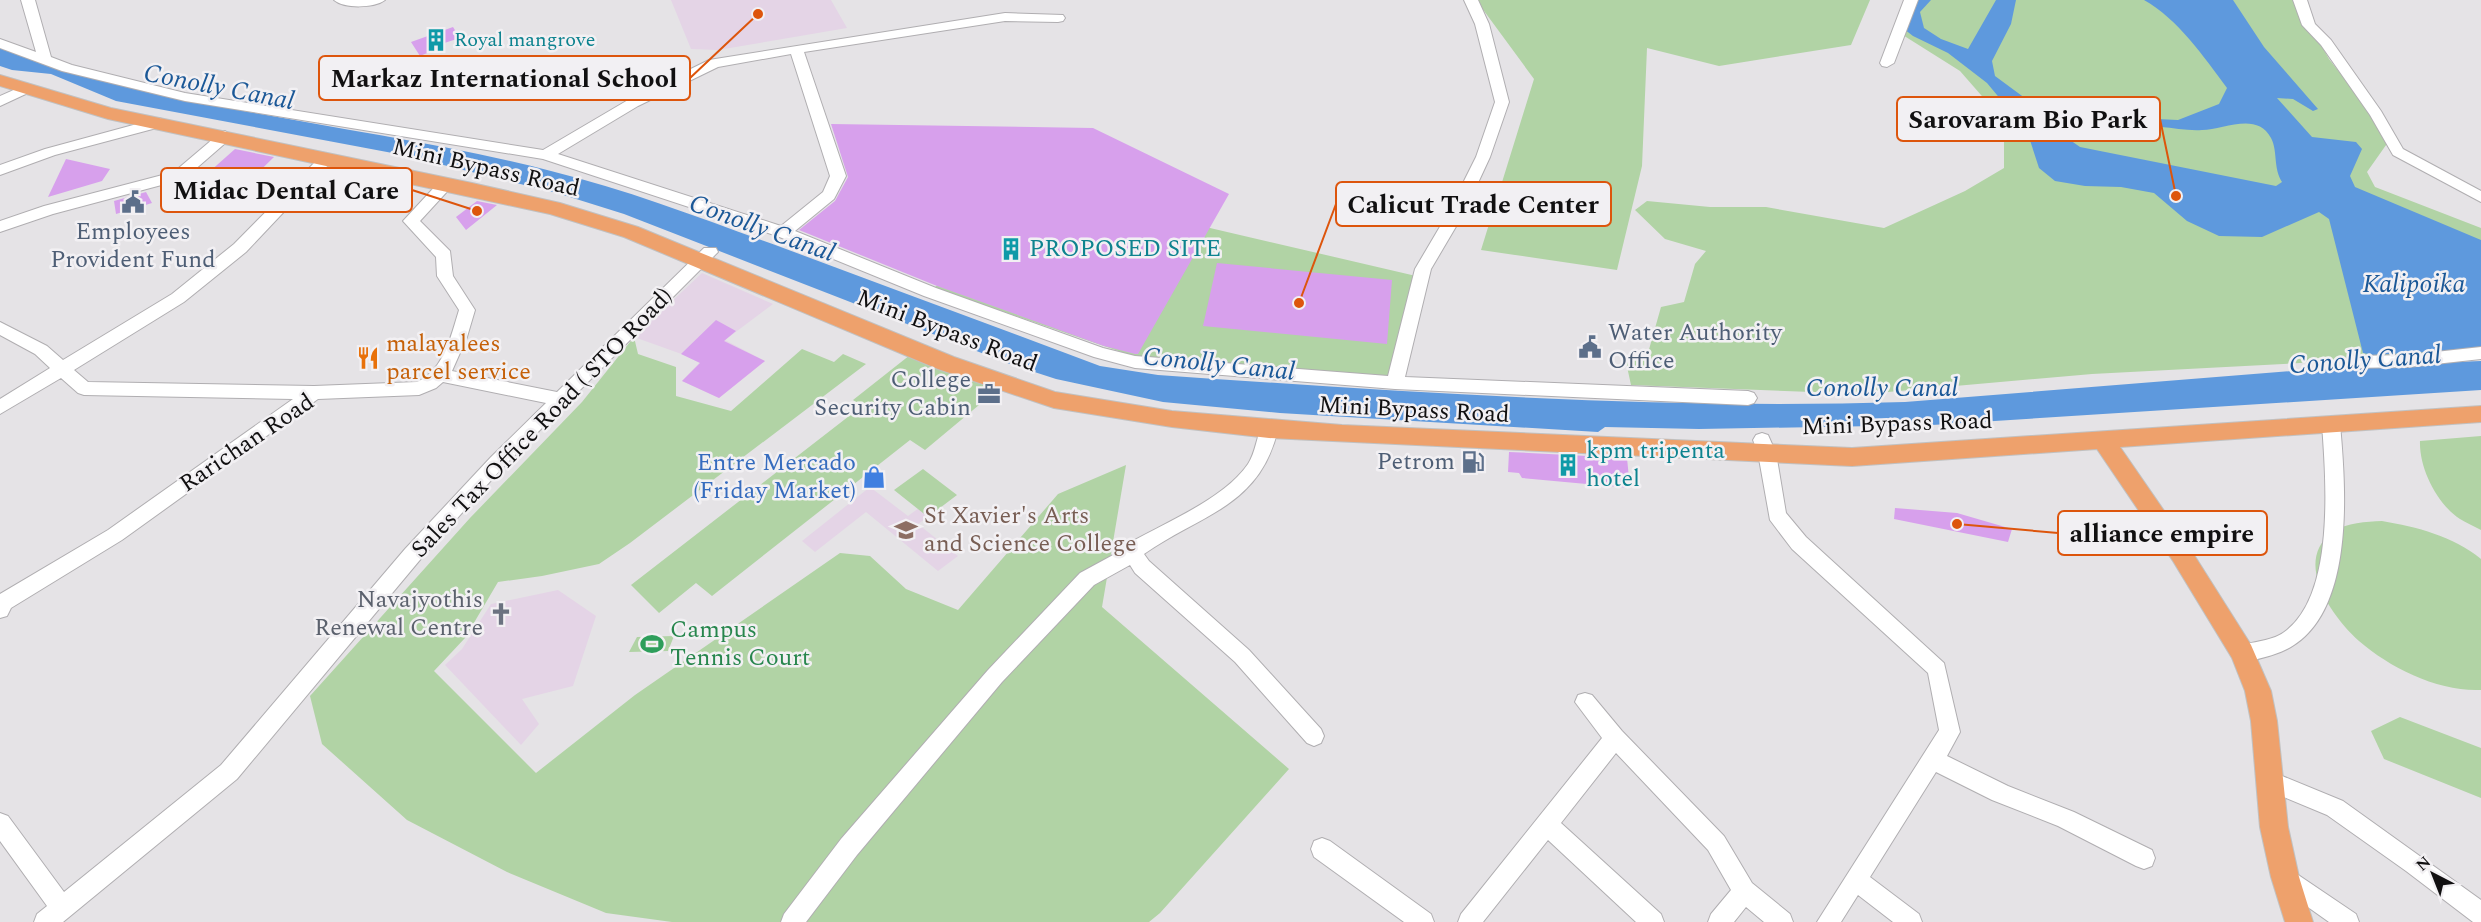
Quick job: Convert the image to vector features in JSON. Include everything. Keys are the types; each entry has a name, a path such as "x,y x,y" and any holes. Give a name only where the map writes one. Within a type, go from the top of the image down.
{"main road":[{"name":"Mini Bypass Road","path":"0,72 133,109 386,158 599,212 946,363 1054,400 1172,419 1269,429 1764,447 2331,424 2481,414"},
{"name":"Mini Bypass Road","path":"0,80 108,113 225,136 325,160 553,208 705,257 1048,387 1160,408 1403,431 1530,436 1684,436 1764,447"},
{"name":"Mini Bypass Road","path":"2099,433 2292,412 2481,403"},
{"path":"2099,433 2181,554 2242,653 2258,690 2264,721 2274,827 2285,877 2299,922"}],"street":[{"path":"28,0 45,60"},
{"path":"344,1 378,0"},
{"path":"1395,383 1423,269 1456,213 1483,157 1502,102 1482,24 1471,0"},
{"path":"1887,63 1911,0"},
{"path":"2300,0 2309,25 2326,44 2376,114 2398,152 2481,197"},
{"path":"545,155 633,103 714,63 1005,17 1058,18"},
{"path":"0,43 67,68 185,96 545,155 783,232 930,292 1100,353 1135,362 1395,383 1748,398"},
{"path":"783,232 830,195 838,176 796,49"},
{"path":"0,102 25,89"},
{"path":"0,170 50,152 159,123"},
{"path":"0,227 49,210 179,176 225,136"},
{"path":"0,407 64,370 178,298 240,248 325,160"},
{"path":"446,184 411,221 444,255 445,276 467,310 459,337 441,375 560,399"},
{"name":"Sales Tax Office Road ( STO Road)","path":"53,915 229,772 412,555 497,462 705,257"},
{"path":"0,328 41,350 84,388 314,393"},
{"path":"2353,362 2408,362 2481,354"},
{"name":"Rarichan Road","path":"1,604 115,535 314,393 419,388 441,375"},
{"path":"2242,653 2274,645 2293,637 2307,623 2323,588 2334,545 2336,509 2331,424"},
{"path":"792,922 849,847 995,676 1087,579 1133,554 1138,548 1228,493 1249,476 1264,451 1269,429"},
{"path":"1764,447 1777,515 1799,543 1937,669 1950,732 1828,922"},
{"path":"1133,554 1142,567 1242,656 1314,736"},
{"path":"1585,702 1615,738 1716,843 1744,891 1782,922"},
{"path":"1469,922 1615,738"},
{"path":"1932,759 2000,793 2066,819 2144,858"},
{"path":"2271,781 2335,808 2414,863 2481,914"},
{"path":"0,823 53,915"},
{"path":"1547,824 1653,922"},
{"path":"1322,849 1423,922"},
{"path":"2285,877 2348,922"},
{"path":"1855,879 1911,922"},
{"path":"1719,922 1744,891"}],"shaded area":[{"path":"671,0 831,0 847,28 718,50 691,49"},
{"path":"702,273 773,304 725,340 765,361 719,398 682,381 701,361 634,337"},
{"name":"St Xavier's Arts and Science College","path":"870,487 908,516 919,508 929,516 918,524 958,556 938,571 866,512 815,552 802,541"},
{"path":"558,590 596,616 573,686 522,699 539,724 521,745 445,665 462,649 491,604"}],"green space":[{"path":"1476,0 1870,0 1851,45 1719,66 1647,48 1642,166 1617,270 1481,250 1534,79"},
{"path":"1909,0 2296,0 2329,59 2391,138 2367,172 2375,187 2481,228 2481,352 2385,355 2300,363 2092,374 1865,394 1631,385 1626,362 1648,353 1661,307 1684,302 1695,264 1706,251 1665,239 1635,210 1647,201 1710,207 1766,207 1884,228 1965,191 2004,168 2004,140 1988,103 1960,71 1898,32"},
{"path":"1076,168 1163,217 1416,276 1393,377 1136,357 934,288"},
{"path":"634,337 638,354 676,367 676,396 731,411 802,349 834,362 843,354 866,364 599,564 542,576 498,582 465,638 434,671 536,773 635,695 840,553 870,556 906,589 958,610 1058,494 1126,465 1102,607 1289,769 1160,913 1149,922 672,922 606,913 507,872 407,820 322,744 310,696 470,518 582,402"},
{"path":"910,355 997,390 925,450 910,440 712,596 696,583 659,613 631,585 862,406 853,400"},
{"path":"2481,436 2481,530 2462,520 2437,495 2426,474 2420,441"},
{"path":"923,469 957,495 928,517 894,490"},
{"path":"2382,521 2447,538 2481,559 2481,690 2449,687 2400,669 2359,641 2348,631 2328,604 2316,573 2316,558 2321,544 2333,532 2344,526"},
{"name":"Campus Tennis Court","path":"674,636 668,651 629,652 637,637"},
{"path":"2400,717 2481,748 2481,798 2384,759 2371,731"}],"water":[{"name":"Kalipoika","path":"1914,0 1931,0 1920,12 1924,28 1941,39 1968,49 1996,0 2016,0 2011,24 1992,61 1995,76 2033,104 2080,113 2085,119 2072,124 2070,140 2080,147 2276,186 2282,182 2277,171 2273,143 2265,130 2257,125 2239,124 2192,130 2161,127 2156,119 2178,120 2219,104 2227,88 2179,28 2144,0 2233,0 2264,47 2318,109 2313,111 2293,99 2277,98 2312,137 2356,142 2362,149 2350,176 2355,187 2481,240 2481,349 2373,355 2363,353 2329,219 2319,212 2262,237 2219,236 2187,221 2154,193 2121,187 2085,186 2055,181 2039,168 2027,131 1987,83 1948,53 1913,36 1904,29"},
{"path":"0,46 67,69 135,88 482,155 581,179 699,217 1100,366 1158,375 1532,398 1718,404 1812,404 1905,402 2354,366 2481,361 2481,390 1932,425 1699,429 1605,427 1598,432 1280,413 1163,402 1056,379 1010,364 624,214 557,193 403,155 116,101 51,74 12,70 0,66"}],"building":[{"name":"Royal mangrove","path":"453,27 460,38 438,45 437,49 420,56 411,42"},
{"name":"PROPOSED SITE","path":"831,124 1093,128 1229,194 1138,354 1135,354 1104,346 937,286 799,230 835,201 848,177"},
{"path":"235,149 274,157 236,194 199,181"},
{"path":"66,159 110,169 102,181 48,197"},
{"name":"Employees Provident Fund","path":"146,192 152,203 116,214 114,201"},
{"path":"477,201 497,205 466,230 456,217"},
{"path":"1217,263 1392,280 1387,344 1203,326"},
{"path":"716,320 736,331 724,341 765,361 719,398 682,381 700,363 681,354"},
{"name":"kpm tripenta hotel","path":"1509,452 1627,458 1630,488 1522,478 1519,473 1508,472"},
{"path":"1895,508 1957,513 2012,529 2008,542 1894,519"}],"place":[{"name":"Markaz International School","path":"758,14"},
{"name":"Royal mangrove","path":"436,40"},
{"name":"Sarovaram Bio Park","path":"2176,196"},
{"name":"Employees Provident Fund","path":"133,202"},
{"name":"Midac Dental Care","path":"477,211"},
{"name":"PROPOSED SITE","path":"1011,249"},
{"name":"Calicut Trade Center","path":"1299,303"},
{"name":"Water Authority Office","path":"1590,347"},
{"name":"malayalees parcel service","path":"368,358"},
{"name":"College Security Cabin","path":"989,394"},
{"name":"Petrom","path":"1473,462"},
{"name":"kpm tripenta hotel","path":"1568,465"},
{"name":"Entre Mercado (Friday Market)","path":"874,477"},
{"name":"alliance empire","path":"1957,524"},
{"name":"St Xavier's Arts and Science College","path":"906,530"},
{"name":"Navajyothis Renewal Centre","path":"501,614"},
{"name":"Campus Tennis Court","path":"652,644"}],"water label":[{"name":"Conolly Canal","path":"219,87"},
{"name":"Conolly Canal","path":"762,228"},
{"name":"Conolly Canal","path":"2365,360"},
{"name":"Conolly Canal","path":"1219,364"},
{"name":"Conolly Canal","path":"1882,388"}]}
